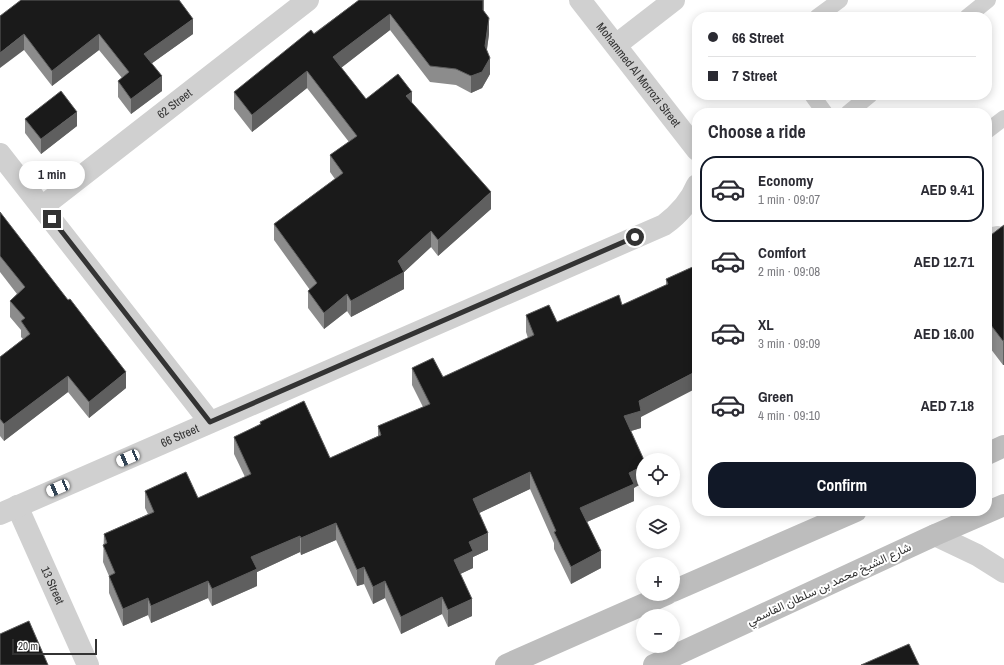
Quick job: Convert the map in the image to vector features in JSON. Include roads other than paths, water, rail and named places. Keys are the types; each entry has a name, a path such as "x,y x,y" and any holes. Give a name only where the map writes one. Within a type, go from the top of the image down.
{"main road":[{"name":"شارع الشيخ محمد بن سلطان القاسمي","path":"992,510 1004,505"},
{"path":"680,589 845,516"},
{"name":"شارع الشيخ محمد بن سلطان القاسمي","path":"654,665 979,516"},
{"path":"506,665 651,601"}],"street":[{"name":"62 Street","path":"42,207 308,0"},
{"name":"Mohammed Al Morrozi Street","path":"580,0 692,144"},
{"path":"616,45 674,0"},
{"path":"0,154 210,422"},
{"name":"66 Street","path":"8,510 664,225 678,214 692,194"},
{"name":"13 Street","path":"8,510 88,665"},
{"path":"935,535 977,555 1004,572"}],"lane":[{"path":"824,12 840,0"},
{"path":"973,12 988,0"},
{"path":"854,108 864,100"},
{"path":"992,127 1004,118"},
{"path":"992,235 1004,235"}]}
